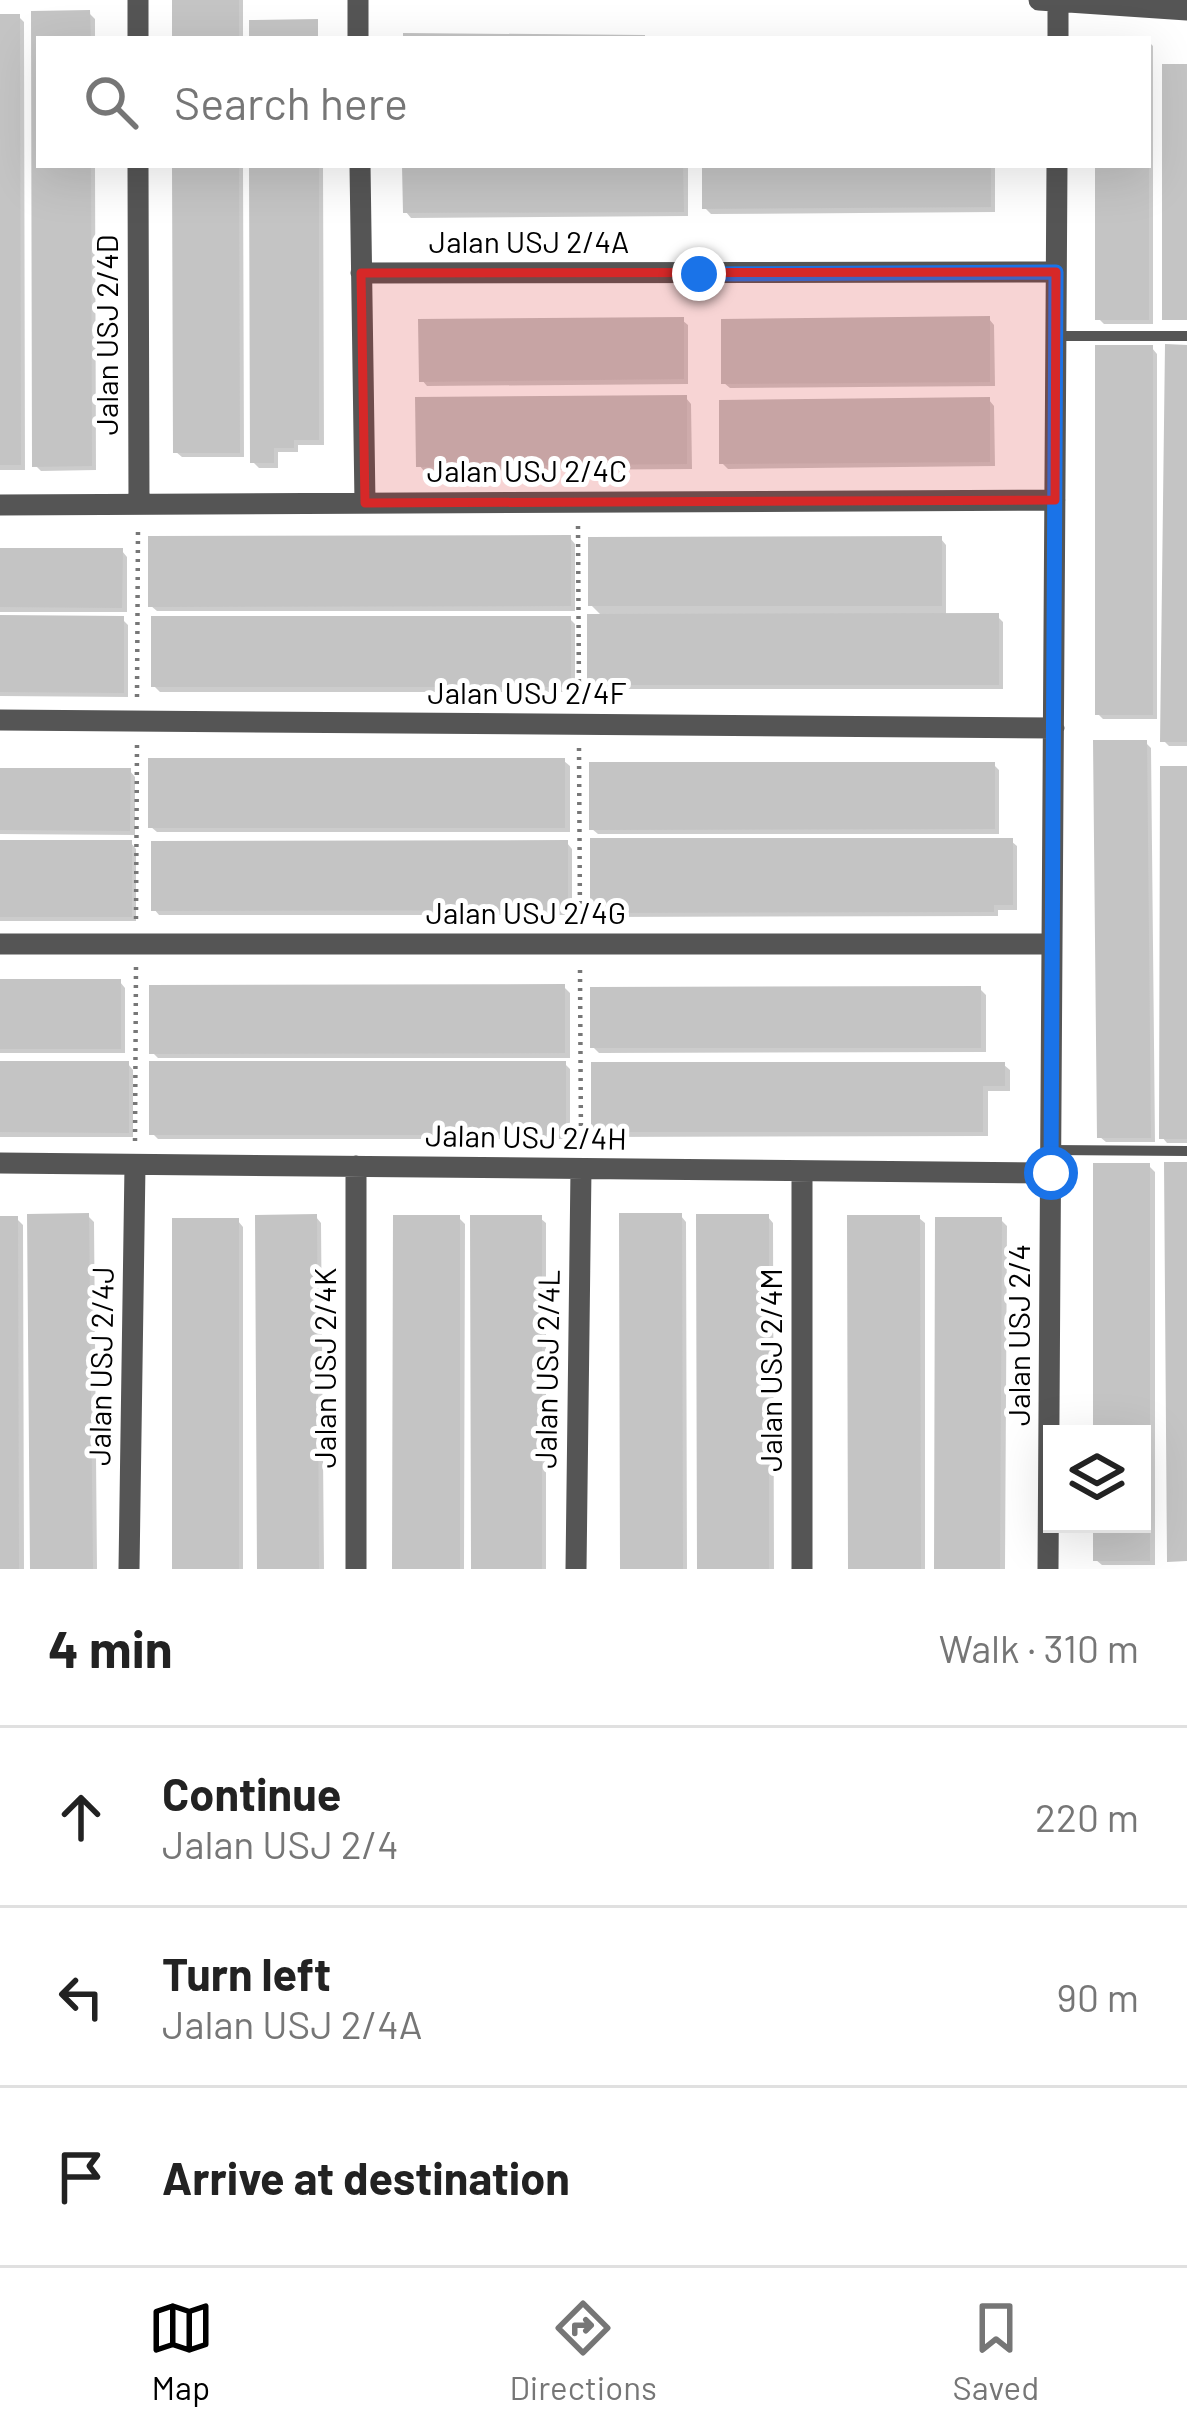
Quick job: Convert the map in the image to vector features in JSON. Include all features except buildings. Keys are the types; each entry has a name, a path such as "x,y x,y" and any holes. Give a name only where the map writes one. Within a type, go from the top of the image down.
{"street":[{"path":"138,0 138,36"},
{"path":"358,0 358,36"},
{"path":"1039,0 1187,10"},
{"path":"1058,1 1058,36"},
{"name":"Jalan USJ 2/4D","path":"138,168 139,504"},
{"path":"360,168 365,503"},
{"name":"Jalan USJ 2/4","path":"1048,1569 1057,168"},
{"name":"Jalan USJ 2/4A","path":"362,273 1056,272"},
{"name":"Jalan USJ 2/4C","path":"0,505 1055,500"},
{"name":"Jalan USJ 2/4F","path":"0,720 1054,728"},
{"name":"Jalan USJ 2/4G","path":"0,944 1052,944"},
{"name":"Jalan USJ 2/4H","path":"0,1163 802,1171 1051,1162"},
{"name":"Jalan USJ 2/4J","path":"129,1569 134,1165"},
{"name":"Jalan USJ 2/4K","path":"356,1166 356,1569"},
{"name":"Jalan USJ 2/4L","path":"576,1569 580,1169"},
{"name":"Jalan USJ 2/4M","path":"802,1171 802,1569"}],"lane":[{"path":"1056,336 1187,337"},
{"path":"1051,1162 1187,1151"}],"path":[{"path":"578,502 580,1169"},
{"path":"134,1165 139,504"}],"highlighted area":[{"path":"1056,272 1055,500 365,503 361,273"}],"route":[{"path":"699,274 1056,272 1051,1173"}]}
